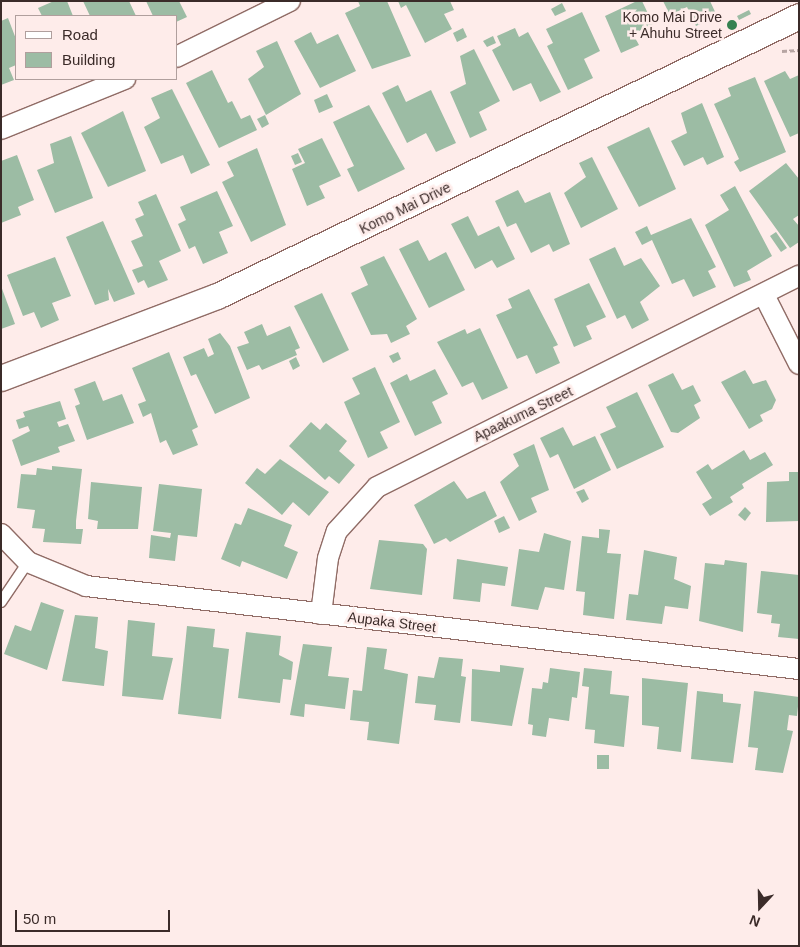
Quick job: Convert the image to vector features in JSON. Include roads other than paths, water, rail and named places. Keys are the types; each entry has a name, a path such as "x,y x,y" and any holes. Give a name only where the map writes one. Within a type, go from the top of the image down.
{"street":[{"path":"178,56 290,1"},
{"name":"Komo Mai Drive","path":"1,378 260,277 799,16"},
{"path":"1,129 123,80"},
{"name":"Apaakuma Street","path":"321,614 328,558 336,531 377,487 765,297 799,276"},
{"path":"765,297 799,364"},
{"name":"Aupaka Street","path":"1,534 28,562 86,586 799,669"}],"lane":[{"path":"1,602 28,562"}],"place":[{"name":"Komo Mai Drive + Ahuhu Street","path":"732,25"}]}
